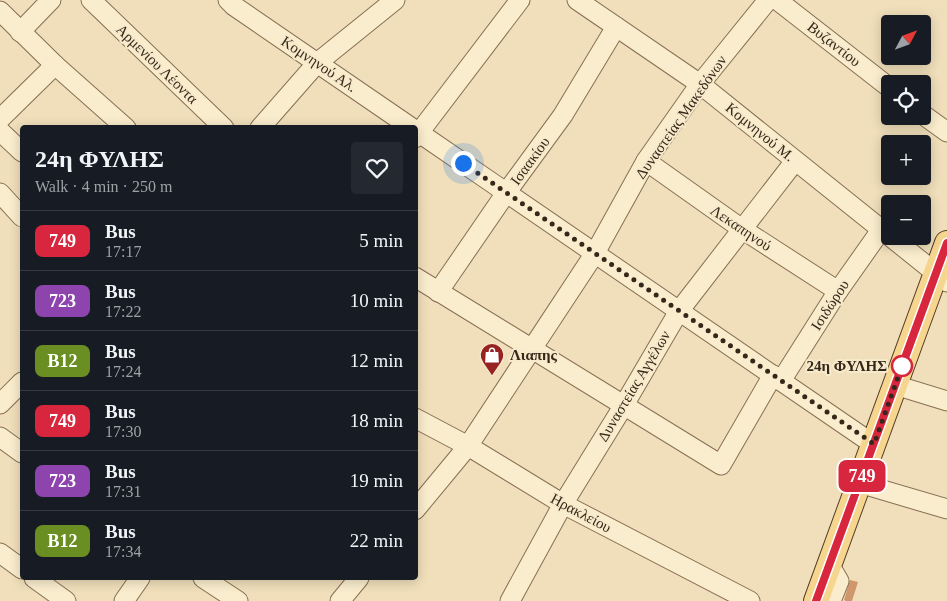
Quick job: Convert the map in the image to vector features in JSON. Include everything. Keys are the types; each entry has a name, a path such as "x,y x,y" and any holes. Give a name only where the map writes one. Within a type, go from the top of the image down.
{"main road":[{"path":"816,601 895,385 941,278 947,243"}],"street":[{"path":"20,32 51,0"},
{"name":"Αρμενίου Λέοντα","path":"91,0 221,125"},
{"name":"Κομνηνού Αλ.","path":"228,0 405,125"},
{"path":"263,125 317,63 395,0"},
{"path":"418,128 520,0"},
{"name":"Κομνηνού Μ.","path":"577,0 700,84 881,230"},
{"name":"Δυναστείας Μακεδόνων","path":"418,506 468,446 595,253 646,161 700,84 768,0"},
{"name":"Βυζαντίου","path":"777,0 881,81"},
{"path":"0,11 54,65 123,125"},
{"name":"Ισαακίου","path":"438,292 506,193 563,115 616,27"},
{"path":"0,119 54,65"},
{"path":"931,120 947,132"},
{"path":"0,131 20,150"},
{"name":"Κομνηνού Αλ.","path":"418,134 874,444"},
{"name":"Δυναστείας Αγγέλων","path":"510,601 562,504 624,405 679,311 796,160"},
{"name":"Λεκαπηνού","path":"646,161 742,229 838,292"},
{"path":"0,193 20,215"},
{"name":"Ισιδώρου","path":"624,405 721,465 777,378 881,230"},
{"name":"Κομνηνού Μ.","path":"900,245 941,278"},
{"path":"418,279 624,405"},
{"path":"0,404 20,384"},
{"path":"895,385 947,401"},
{"name":"Ηρακλείου","path":"418,420 468,446 562,504 750,601"},
{"path":"0,437 20,451"},
{"path":"859,483 947,509"},
{"path":"0,552 20,567"},
{"path":"829,564 839,580 831,601"},
{"path":"37,580 66,601"},
{"path":"124,601 139,580"},
{"path":"206,580 238,601"},
{"path":"340,601 357,580"}],"building":[{"path":"850,580 858,582 852,601 846,601 844,600"}],"bus line":[{"name":"749","path":"816,601 947,243"}],"place":[{"name":"24η ΦΥΛΗΣ","path":"902,366"},
{"name":"Λιαπης","path":"492,376"}],"route":[{"path":"463,163 874,444 902,366"}]}
